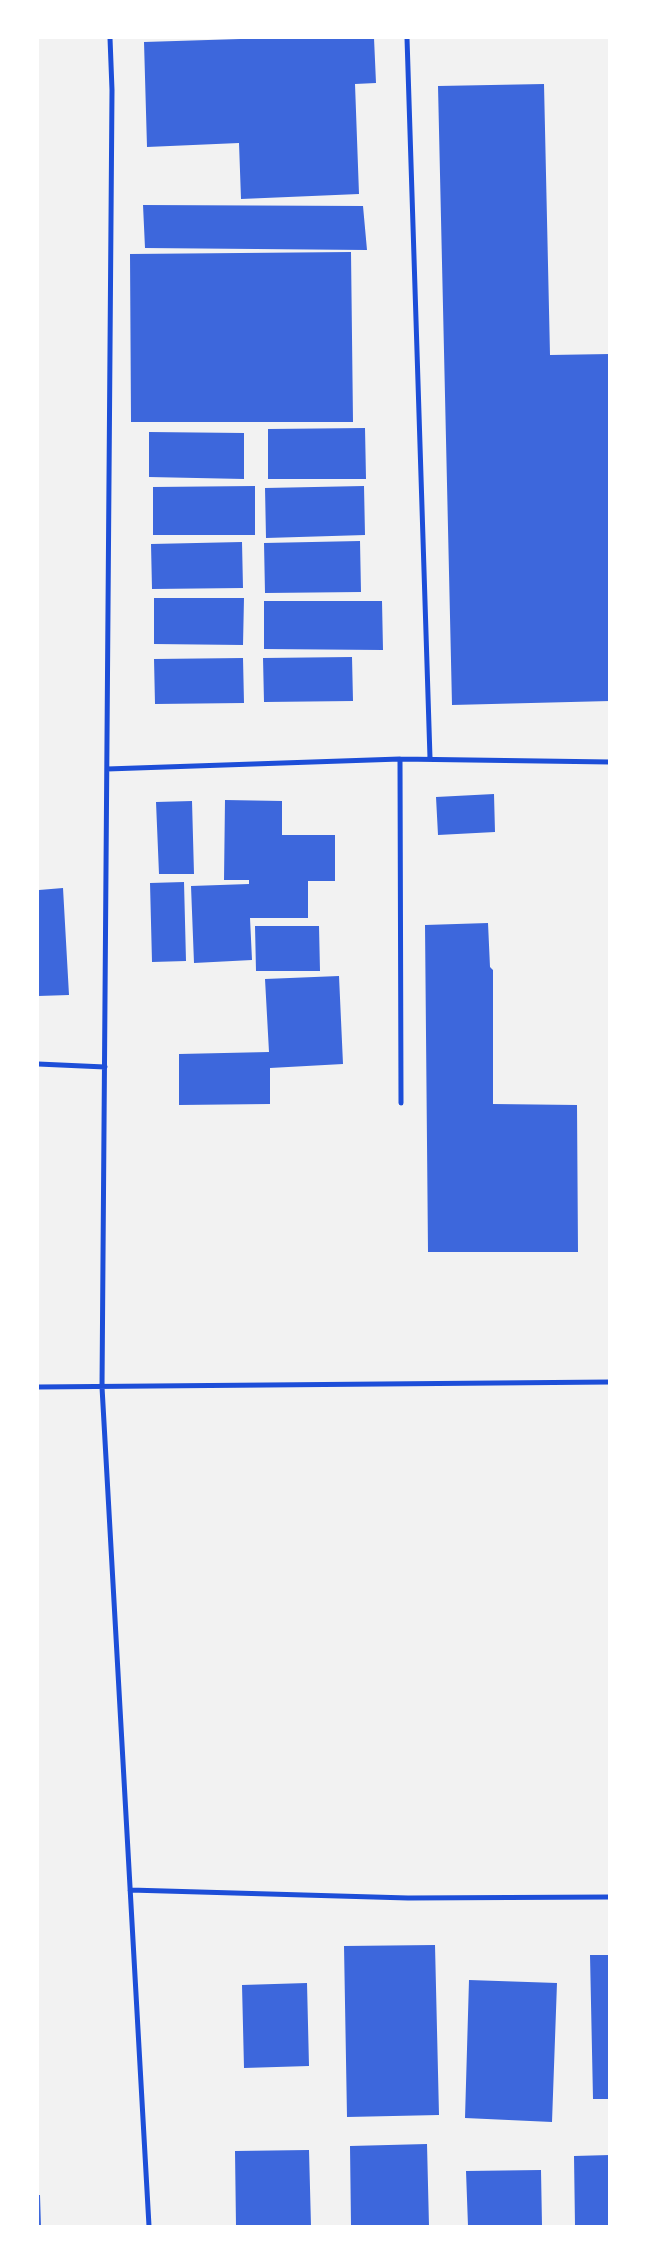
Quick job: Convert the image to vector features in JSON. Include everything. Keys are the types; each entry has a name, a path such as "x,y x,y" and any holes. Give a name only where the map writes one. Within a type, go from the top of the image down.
{"street":[{"path":"110,38 102,1386 149,2226"},
{"path":"407,38 430,758"},
{"path":"107,769 430,758 610,762"},
{"path":"400,759 401,1103"},
{"path":"38,1064 104,1066"},
{"path":"38,1387 610,1382"},
{"path":"130,1890 408,1898 610,1897"}],"building":[{"path":"272,38 374,38 376,83 355,84 359,194 241,199 239,143 147,147 144,42"},
{"path":"544,84 550,355 610,354 610,701 452,705 438,86"},
{"path":"143,205 363,206 367,250 145,248"},
{"path":"351,252 353,422 131,422 130,254"},
{"path":"365,428 366,479 268,479 268,429"},
{"path":"149,432 244,433 244,479 149,477"},
{"path":"255,486 255,535 153,535 153,487"},
{"path":"364,486 365,535 266,538 265,488"},
{"path":"360,541 361,592 265,593 264,543"},
{"path":"242,542 243,588 152,589 151,544"},
{"path":"154,598 244,598 243,645 154,644"},
{"path":"264,601 382,601 383,650 264,649"},
{"path":"352,657 353,701 264,702 263,658"},
{"path":"243,658 244,703 155,704 154,659"},
{"path":"494,794 495,832 438,835 436,797"},
{"path":"225,800 282,801 282,835 335,835 335,881 308,881 308,918 250,918 252,960 194,963 191,886 249,884 249,880 224,880"},
{"path":"192,801 194,874 159,874 156,802"},
{"path":"184,882 186,961 152,962 150,883"},
{"path":"63,888 69,995 38,996 39,890"},
{"path":"488,923 490,967 493,970 493,1104 577,1105 578,1252 428,1252 425,925"},
{"path":"255,926 319,926 320,971 256,971"},
{"path":"339,976 343,1064 270,1068 270,1104 179,1105 179,1054 269,1052 265,979"},
{"path":"435,1945 439,2115 347,2117 344,1946"},
{"path":"590,1955 610,1955 610,2099 593,2099"},
{"path":"469,1980 557,1983 552,2122 465,2118"},
{"path":"307,1983 309,2066 244,2068 242,1985"},
{"path":"427,2144 429,2226 351,2226 350,2146"},
{"path":"309,2150 311,2226 236,2226 235,2151"},
{"path":"610,2155 610,2226 575,2226 574,2156"},
{"path":"541,2170 542,2226 468,2226 466,2171"},
{"path":"38,2195 40,2195 41,2226 38,2226"}]}
